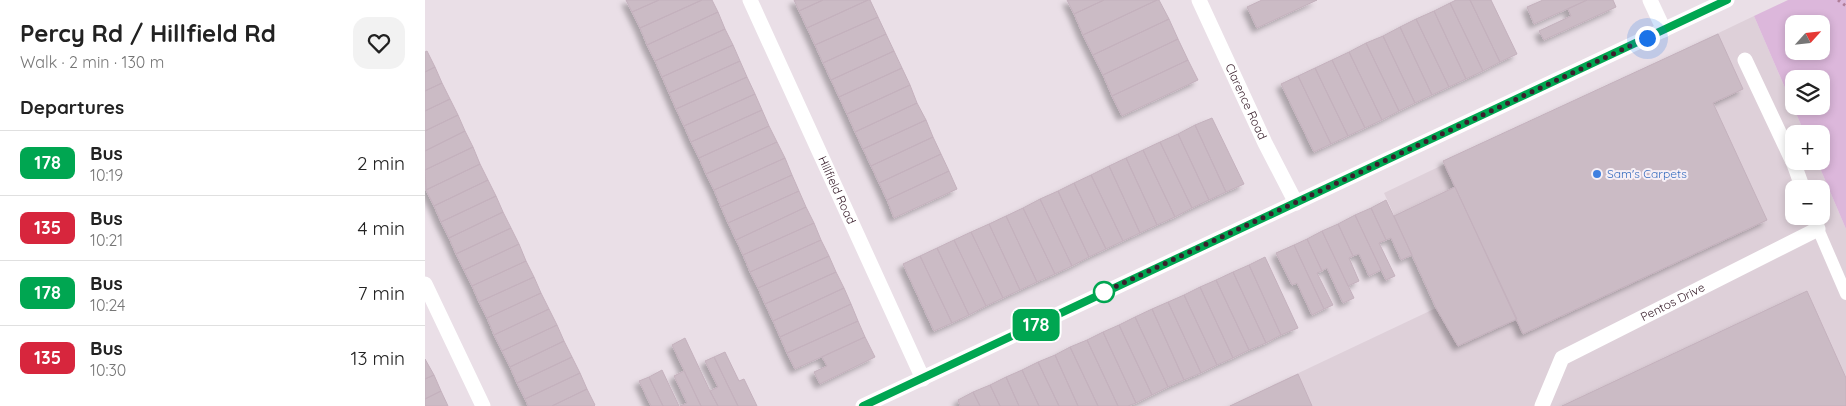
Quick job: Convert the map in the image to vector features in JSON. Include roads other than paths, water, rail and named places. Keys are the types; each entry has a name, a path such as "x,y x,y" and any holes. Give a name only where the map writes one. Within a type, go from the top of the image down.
{"street":[{"name":"Hillfield Road","path":"751,0 923,379"},
{"name":"Clarence Road","path":"1199,0 1265,143 1296,203"},
{"path":"1650,0 1664,30"},
{"path":"863,406 1727,0"},
{"path":"1745,60 1800,180"},
{"name":"Pentos Drive","path":"1542,406 1562,358 1811,225"},
{"path":"425,284 483,406"}],"lane":[{"path":"1816,225 1846,294"}],"place":[{"name":"Sam's Carpets","path":"1597,174"}]}
